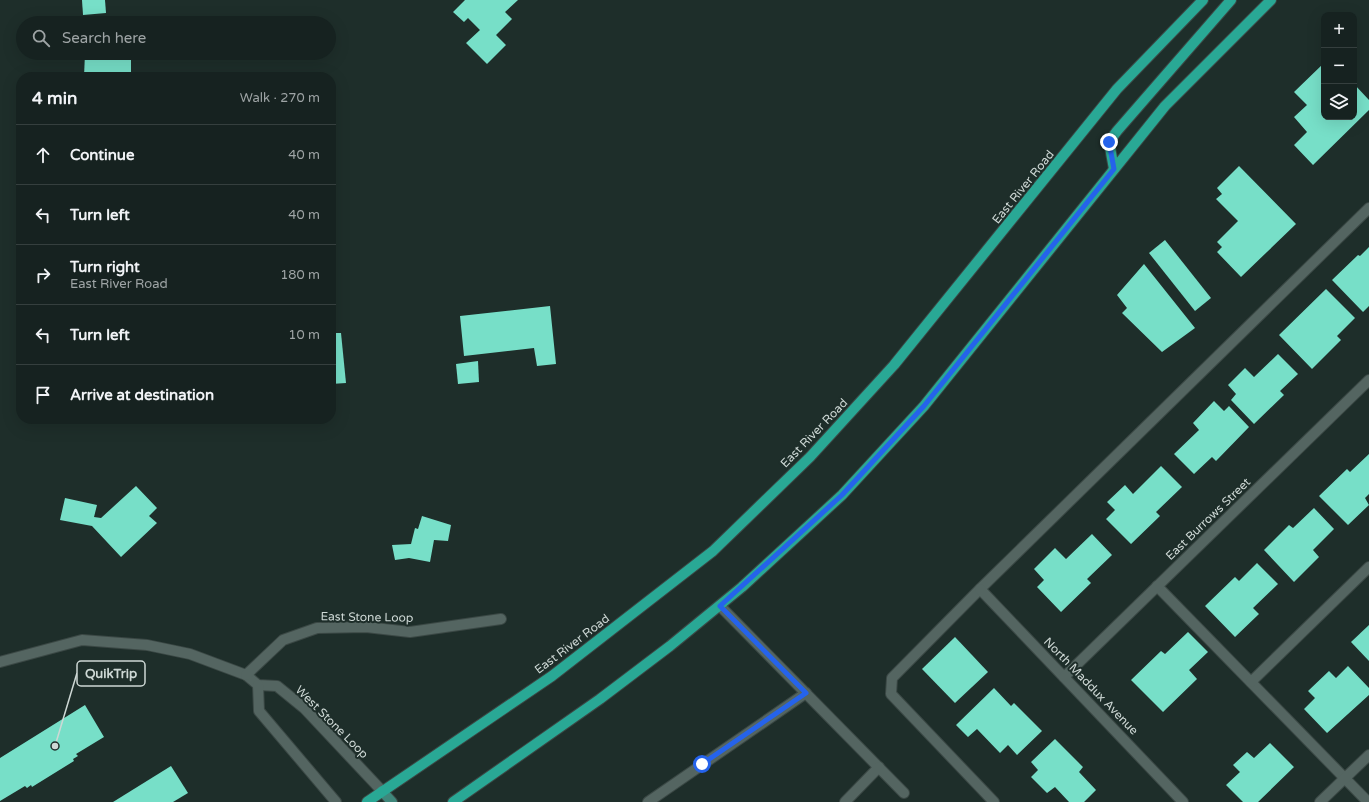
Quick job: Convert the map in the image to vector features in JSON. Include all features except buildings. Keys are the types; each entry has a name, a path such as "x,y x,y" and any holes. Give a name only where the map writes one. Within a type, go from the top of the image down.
{"main road":[{"name":"East River Road","path":"367,802 552,676 713,551 799,468 894,365 1118,90 1203,0"},
{"path":"1114,169 1109,142 1231,0"},
{"path":"453,802 636,672 720,606 842,495 924,406 1165,106 1265,4 1271,0"},
{"path":"382,791 392,802"}],"street":[{"path":"994,802 891,694 892,678 980,589 1369,208"},
{"name":"East Burrows Street","path":"1064,677 1369,380"},
{"path":"1251,682 1369,567"},
{"path":"1157,586 1368,802"},
{"name":"North Maddux Avenue","path":"980,589 1183,802"},
{"path":"720,606 904,793"},
{"name":"East Stone Loop","path":"246,674 283,640 317,628 366,627 410,632 501,619"},
{"path":"0,662 82,640 146,645 190,654 246,674 258,685 259,711 336,802"},
{"name":"West Stone Loop","path":"258,685 277,686 304,708 382,791"},
{"path":"648,802 806,693"},
{"path":"1320,802 1369,755"},
{"path":"845,802 879,767"}],"place":[{"name":"QuikTrip","path":"55,746"}],"route":[{"path":"702,764 806,693 720,606 842,495 924,406 1114,169 1109,142"}]}
